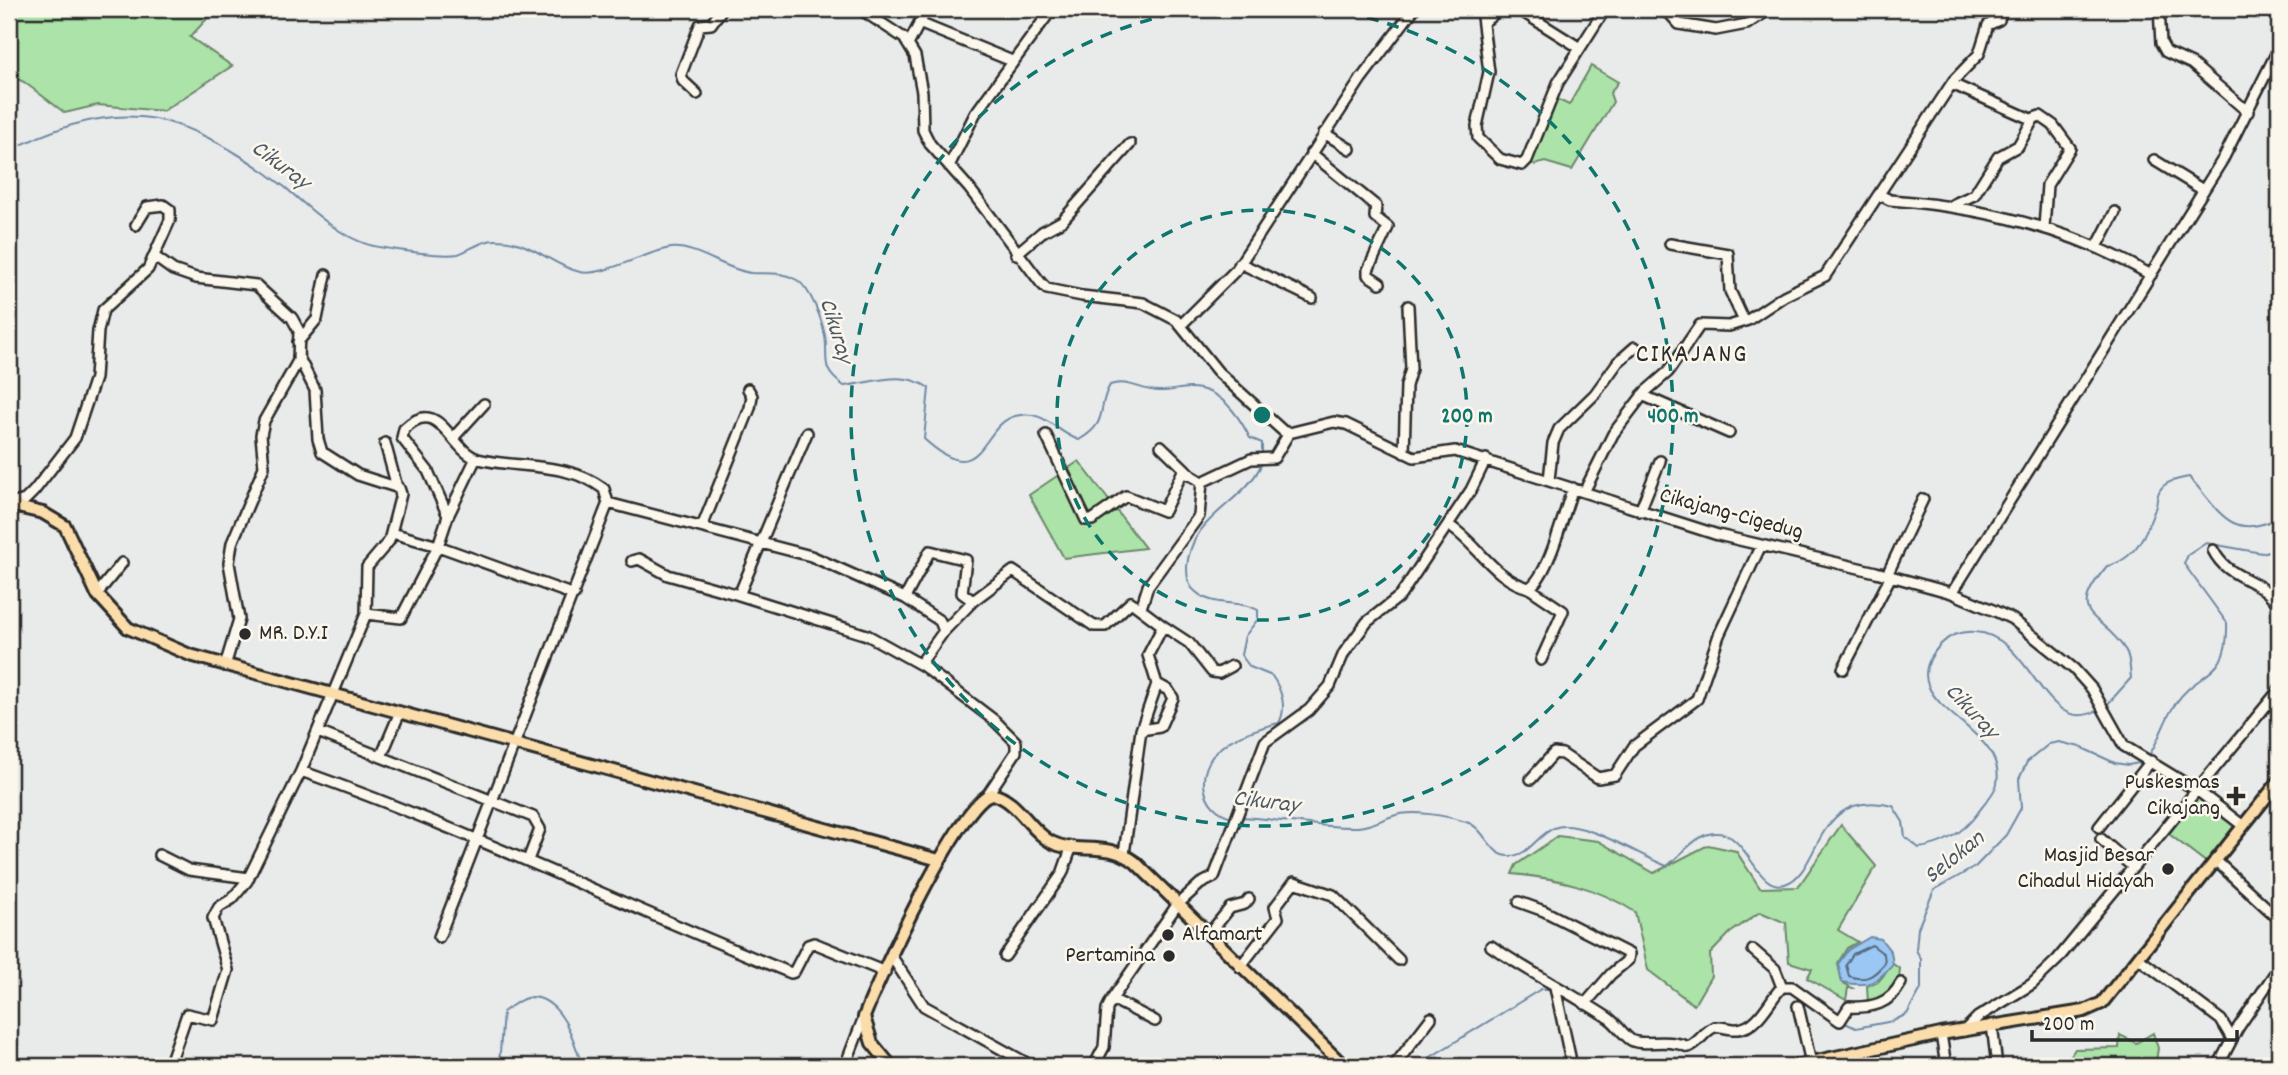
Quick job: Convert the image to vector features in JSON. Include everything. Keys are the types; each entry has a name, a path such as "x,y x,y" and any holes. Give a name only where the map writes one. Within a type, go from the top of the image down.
{"main road":[{"path":"9,504 43,513 65,526 97,594 128,628 190,655 939,860"},
{"path":"1794,1066 1941,1034 2097,1007 2279,781"},
{"path":"891,1066 872,1043 864,1017 939,860 971,809 988,794 997,795 1009,803 1050,842 1124,854 1344,1066"}],"street":[{"path":"697,94 683,81 681,74 700,25 711,24 723,9"},
{"path":"860,9 904,38 915,56 922,92 923,130 1016,254 1048,289 1143,303 1182,324 1218,372 1268,420 1289,433 1278,456 1263,458 1202,482 1182,472 1164,510 1126,496 1092,520 1086,520 1046,435"},
{"path":"908,45 927,9"},
{"path":"949,166 972,118 1052,9"},
{"path":"1182,324 1240,262 1324,133 1414,9"},
{"path":"1481,9 1489,72 1477,125 1478,138 1491,153 1513,164 1524,164 1527,160 1556,86 1605,9"},
{"path":"1484,22 1500,9"},
{"path":"1518,9 1580,48"},
{"path":"1656,9 1670,14 1679,24 1716,30 1746,24 1770,9"},
{"path":"1584,492 1613,434 1642,395 1668,372 1700,325 1729,326 1744,321 1825,276 1952,84 1979,54 1988,25 1999,20 2002,9"},
{"path":"2159,9 2161,43 2166,52 2192,64 2248,112"},
{"path":"919,23 1013,61"},
{"path":"1952,593 2203,190 2248,112 2279,48"},
{"path":"1952,84 2033,121"},
{"path":"1952,205 1974,195 1998,157 2018,146 2038,116 2048,120 2070,148 2047,185 2044,228"},
{"path":"1324,133 1350,149"},
{"path":"1016,254 1044,230 1062,221 1130,144"},
{"path":"1311,153 1376,206 1375,217 1388,227 1368,270 1370,277 1380,283"},
{"path":"2154,160 2203,190"},
{"path":"1880,195 1890,200 1952,205 2044,228 2097,247 2151,275"},
{"path":"9,504 25,500 75,438 95,378 98,331 103,310 143,276 155,257 170,220 170,210 163,205 147,207 136,225"},
{"path":"2097,247 2115,212"},
{"path":"1670,244 1728,254 1730,290 1744,321"},
{"path":"155,257 173,270 196,278 256,285 296,324 299,331 296,344 298,356 314,390 318,439 322,452 358,475 397,487"},
{"path":"1240,262 1312,298"},
{"path":"296,344 317,319 326,275"},
{"path":"1404,453 1406,383 1411,369 1408,306"},
{"path":"1549,480 1553,443 1559,429 1598,390 1618,362 1635,347"},
{"path":"225,666 239,619 229,563 232,543 264,467 261,431 264,421 298,356"},
{"path":"702,527 750,408 752,396 748,388"},
{"path":"1642,395 1729,433"},
{"path":"453,438 484,404"},
{"path":"439,937 608,503 604,489 591,481 547,467 476,458 464,451 438,421 431,418 409,425 402,435 404,442 428,471 447,516"},
{"name":"Cikajang-Cigedug","path":"1289,433 1334,422 1346,424 1404,453 1421,457 1450,450 1486,459 1640,511 1761,545 1952,593 2012,619 2054,650 2083,679 2124,746 2198,791 2242,825"},
{"path":"738,595 807,433"},
{"path":"169,1066 187,1014 213,1020 228,970 214,918 219,907 232,899 249,878 301,771 366,614 367,567 369,561 386,545 392,533 401,494 385,443"},
{"path":"1161,446 1192,477"},
{"path":"366,614 401,618 438,546 447,516 476,458"},
{"path":"1094,1066 1104,1047 1107,1009 1112,999 1177,905 1200,884 1214,877 1265,742 1311,708 1332,683 1342,657 1365,625 1398,598 1471,489 1486,459"},
{"path":"1640,511 1660,461"},
{"path":"1142,608 1148,586 1199,516 1202,482"},
{"path":"1529,588 1548,558 1573,488"},
{"path":"1843,669 1923,499"},
{"path":"608,503 811,556 905,598 940,621 944,631"},
{"path":"1448,525 1467,537 1491,566 1563,611 1541,660"},
{"path":"392,533 438,546 574,595"},
{"path":"1531,779 1554,753 1562,754 1598,778 1615,775 1632,748 1695,702 1719,635 1761,545"},
{"path":"2213,550 2230,572 2261,585 2279,606"},
{"path":"905,598 930,551 966,560 962,593 973,601"},
{"path":"632,561 639,559 668,575 867,635 923,666 995,720 1016,742 1016,751 988,794"},
{"path":"97,594 122,563"},
{"path":"923,666 923,660 944,631 973,601 1013,571 1094,626 1105,626 1127,603 1142,608 1189,643 1212,672 1219,673 1232,666"},
{"path":"1124,854 1141,730 1157,684 1148,655 1163,626"},
{"path":"1141,730 1160,727 1173,698 1168,690 1157,684"},
{"path":"1964,1031 1979,1017 2019,994 2045,973 2279,690"},
{"path":"381,757 400,712"},
{"path":"318,732 533,817 540,824 528,860"},
{"path":"2099,827 2148,760"},
{"path":"301,771 479,839 657,919 791,973 808,945 814,943 885,972"},
{"path":"2101,839 2133,867"},
{"path":"1005,956 1062,874 1072,846"},
{"path":"159,855 189,870 249,878"},
{"path":"2215,860 2279,919"},
{"path":"1240,967 1278,918 1275,907 1294,882 1333,895 1399,960"},
{"path":"1208,936 1230,908 1245,904 1249,899"},
{"path":"1519,902 1544,911 1629,954 1628,960 1611,974 1585,1004"},
{"path":"1491,946 1556,990 1610,1019 1629,1039 1640,1044 1658,1040 1688,1047 1697,1044 1705,1033 1716,1027 1741,1029 1750,1024 1782,987 1792,987 1840,1020 1849,1007 1865,1008 1888,1001 1901,983"},
{"path":"1753,950 1775,969 1782,987"},
{"path":"892,957 924,1006 1032,1066"},
{"path":"2138,958 2221,1020 2232,1039"},
{"path":"2218,1066 2232,1039 2279,967"},
{"path":"1556,990 1572,1066"},
{"path":"1112,999 1155,1021"},
{"path":"1798,1006 1811,1063"},
{"path":"845,1066 864,1017"},
{"path":"1394,1066 1431,1018"},
{"path":"1992,1025 1997,1066"},
{"path":"1941,1034 1946,1066"}],"green space":[{"path":"9,9 130,9 139,13 141,9 216,9 190,37 232,66 163,111 98,105 65,113 24,82 9,75"},
{"path":"1591,66 1618,82 1610,93 1613,102 1572,170 1545,162 1534,165 1530,162 1552,97 1569,105"},
{"path":"1079,461 1145,548 1064,558 1029,495"},
{"path":"2198,796 2235,825 2207,863 2169,834"},
{"path":"1841,825 1876,866 1838,930 1858,942 1847,948 1838,963 1842,982 1852,988 1848,988 1846,1000 1807,978 1812,969 1789,962 1786,923 1760,912 1730,933 1710,954 1711,976 1694,1005 1648,970 1635,912 1606,896 1576,885 1512,874 1516,865 1558,836 1598,841 1654,873 1708,845 1736,851 1760,888 1798,887"},
{"path":"1893,964 1900,969 1898,987 1886,998 1868,1003 1867,986 1878,982"},
{"path":"2153,1033 2158,1048 2156,1061 2147,1066 2072,1066 2074,1063 2069,1058 2075,1049 2119,1048 2120,1035 2136,1043"}],"water":[{"path":"1870,937 1881,939 1891,952 1893,964 1877,980 1865,984 1842,982 1838,964 1848,950"}],"waterway":[{"name":"Cikuray","path":"9,151 56,130 89,121 124,116 160,120 198,133 236,153 271,176 329,224 366,244 451,255 487,241 509,241 570,269 590,273 612,268 660,250 680,248 742,271 785,275 802,284 815,305 825,336 828,369 836,380 844,386 898,378 919,382 929,388 924,439 944,454 959,460 970,458 979,452 1004,422 1025,414 1042,418 1079,440 1099,421 1110,385 1116,383 1158,391 1190,388 1210,392 1234,412 1250,438 1262,443 1262,454"},
{"name":"Cikuray","path":"1232,817 1221,813 1207,798 1204,788 1206,768 1219,749 1232,740 1279,723 1283,711 1282,699 1272,676 1250,667 1241,655 1245,636 1258,619 1258,610 1203,597 1193,590 1187,567 1198,534 1244,489 1262,463"},
{"name":"Cikuray","path":"2106,706 2131,678 2129,661 2126,651 2116,638 2091,614 2087,606 2088,596 2107,566 2126,558 2139,544 2149,526 2162,487 2189,477 2225,517 2246,526 2260,525 2276,519 2279,511"},
{"name":"Selokan","path":"2148,757 2176,703 2218,664 2226,641 2227,623 2184,564 2188,555 2206,543 2262,553 2279,548"},
{"name":"Cikuray","path":"1241,817 1358,827 1401,814 1429,814 1473,825 1497,852 1510,856 1522,853 1548,831 1565,826 1610,839 1667,866 1700,837 1719,833 1741,846 1765,878 1774,884 1785,884 1797,877 1833,820 1847,809 1867,803 1893,806 1903,822 1905,837 1919,848 1936,844 1959,832 1992,794 1997,783 1995,762 1985,745 1937,699 1927,683 1927,665 1948,638 1970,632 1995,637 2011,650 2064,711 2080,715 2098,710"},
{"name":"Selokan","path":"1843,1022 1856,1028 1893,1021 1907,1014 1921,989 1921,959 1916,950 1918,928 1934,890 1975,867 2006,835 2021,808 2019,779 2027,762 2049,744 2059,742 2080,747 2115,763 2128,765 2145,762"},
{"name":"Selokan","path":"1416,1066 1541,989 1550,989"},
{"path":"499,1066 503,1012 529,997 543,1000 560,1014 582,1066"},
{"path":"9,1055 19,1066"}],"place":[{"name":"MR. D.Y.I","path":"245,634"},
{"name":"Puskesmas Cikajang","path":"2236,796"},
{"name":"Masjid Besar Cihadul Hidayah","path":"2168,869"},
{"name":"Alfamart","path":"1168,935"},
{"name":"Pertamina","path":"1169,956"}],"district":[{"name":"CIKAJANG","path":"1692,355"}]}
